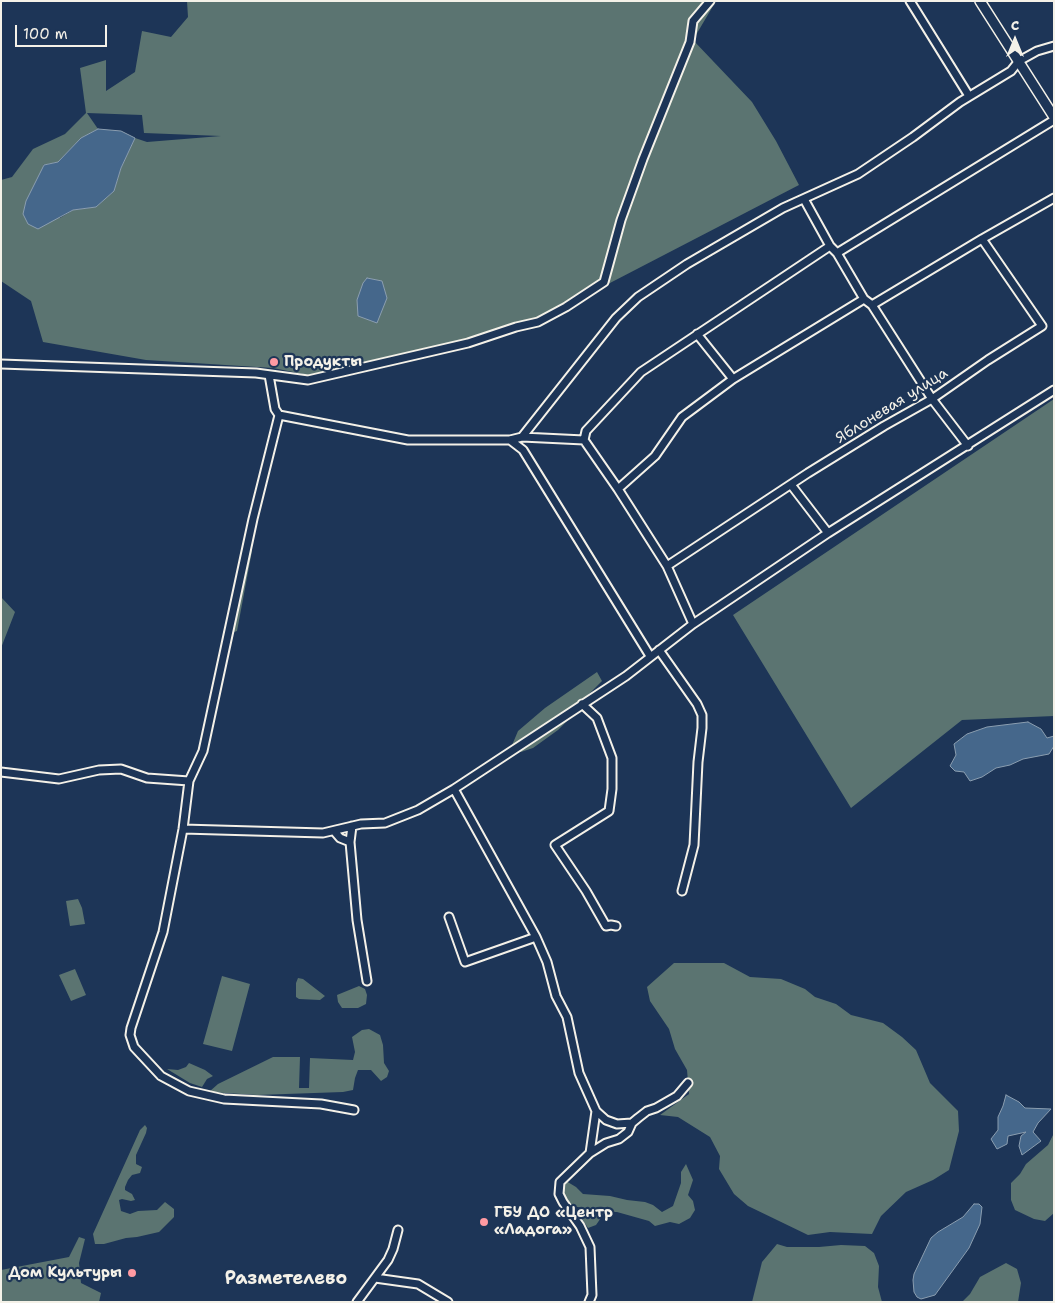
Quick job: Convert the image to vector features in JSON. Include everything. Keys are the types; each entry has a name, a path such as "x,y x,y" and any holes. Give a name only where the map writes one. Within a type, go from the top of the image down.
{"street":[{"path":"1,364 256,373 308,380 468,343 516,327 538,322 566,307 604,282 643,159 690,42 693,21 710,1"},
{"path":"910,1 969,96"},
{"path":"837,253 1054,118 980,1"},
{"path":"522,437 604,333 638,296 687,264 783,208 858,174 969,96 1011,71 1019,61 1036,51 1054,46"},
{"path":"872,305 1054,198"},
{"path":"804,199 830,246 837,253 864,299 872,305 932,399 968,446"},
{"name":"Яблоневая улица","path":"667,566 792,486 808,473 932,399 988,360 1042,326 982,239"},
{"path":"693,624 667,566 584,440 586,431 641,372 830,246"},
{"path":"618,489 655,456 682,417 733,378 864,299"},
{"path":"697,334 733,378"},
{"path":"269,375 275,409 279,415 408,440 510,440 522,437 584,440"},
{"path":"183,829 323,833 352,826 385,823 418,810 454,789 626,676 693,624 828,533 1054,390"},
{"path":"279,415 253,519 203,751 189,781 183,829 163,932 130,1035 134,1047 161,1076 188,1091 224,1099 321,1104 354,1110"},
{"path":"510,440 523,450 650,656"},
{"path":"792,486 828,533"},
{"path":"659,650 697,704 702,715 694,845 682,891"},
{"path":"582,704 597,718 612,758 612,789 609,811 555,845 606,926 616,926"},
{"path":"1,772 59,779 99,770 121,769 147,778 189,781"},
{"path":"454,789 548,962 556,996 567,1017 579,1073 596,1111 611,1122 617,1124 632,1123"},
{"path":"352,826 350,842 357,920 367,981"},
{"path":"334,831 340,838 350,842"},
{"path":"449,917 465,962 536,937"},
{"path":"589,1302 592,1295 589,1244 580,1226 563,1202 558,1188 560,1182 590,1153 606,1144 619,1140 628,1132 632,1123 647,1111 677,1096 688,1083"},
{"path":"590,1153 596,1111"},
{"path":"357,1302 388,1260 398,1230"},
{"path":"374,1278 418,1284 448,1302"}],"green space":[{"path":"187,1 716,1 693,40 752,102 776,141 799,185 556,311 525,325 308,375 273,368 146,360 43,342 31,301 1,281 1,180 12,177 33,149 65,134 86,113 80,68 106,60 106,91 135,72 142,31 171,37 188,17","holes":["87,113 142,115 144,133 221,136 147,142 135,138 121,168 114,191 96,207 73,210 60,218 43,165 58,162 81,138 98,129"]},
{"path":"1054,399 1054,716 962,720 851,808 733,615"},
{"path":"248,547 252,547 252,551 237,631 234,632 231,630"},
{"path":"1,597 15,612 1,648"},
{"path":"597,672 602,681 576,707 571,717 558,730 533,748 521,752 510,750 518,731 545,708"},
{"path":"78,899 85,924 70,926 66,901"},
{"path":"674,963 724,963 750,977 781,979 805,989 815,997 836,1004 851,1015 883,1023 902,1037 916,1050 930,1083 958,1111 959,1131 949,1170 933,1180 906,1192 881,1216 872,1234 830,1232 808,1235 748,1206 734,1194 719,1169 720,1156 710,1137 678,1117 660,1115 689,1094 687,1070 675,1049 669,1029 650,1001 647,987"},
{"path":"75,969 86,995 71,1001 59,975"},
{"path":"222,976 250,984 232,1051 203,1044"},
{"path":"298,978 303,979 325,996 320,1000 299,999 296,997"},
{"path":"359,986 365,989 367,995 366,1004 358,1008 342,1008 338,1002 337,995"},
{"path":"369,1029 380,1035 383,1045 384,1063 389,1071 387,1077 381,1081 371,1070 358,1070 353,1090 343,1092 257,1095 209,1092 218,1084 273,1057 300,1057 299,1088 309,1088 310,1058 353,1060 355,1052 352,1037 362,1030"},
{"path":"189,1063 213,1076 207,1079 202,1087 190,1083 167,1069 178,1070 186,1067"},
{"path":"145,1125 147,1128 146,1133 136,1155 136,1164 142,1167 140,1173 132,1175 125,1187 125,1190 132,1194 135,1200 119,1200 121,1211 130,1214 138,1211 157,1210 165,1202 174,1209 174,1217 159,1232 104,1244 95,1244 93,1234 140,1130"},
{"path":"1054,1133 1054,1213 1045,1221 1034,1219 1015,1210 1011,1200 1011,1183 1026,1164 1048,1145"},
{"path":"686,1164 693,1180 688,1195 693,1201 695,1210 690,1218 679,1224 670,1222 655,1226 649,1221 617,1212 605,1212 596,1225 588,1228 580,1216 582,1208 569,1205 565,1198 563,1183 566,1181 583,1194 645,1202 662,1212 673,1206 681,1183 681,1172"},
{"path":"79,1237 85,1239 79,1263 81,1283 101,1293 99,1302 1,1302 1,1270 69,1257"},
{"path":"777,1244 787,1247 865,1246 874,1253 879,1266 878,1287 882,1302 752,1302 762,1262"},
{"path":"1006,1263 1017,1269 1021,1283 1018,1302 962,1302 970,1294 980,1277"}],"water":[{"path":"98,129 121,131 135,138 121,168 114,191 96,207 73,210 38,229 28,224 23,214 26,201 44,165 58,162 81,138"},
{"path":"367,278 382,281 387,298 377,323 358,316 357,300 363,283"},
{"path":"1028,722 1041,729 1047,738 1054,736 1054,746 1049,754 1023,759 1010,765 996,768 982,777 970,781 964,772 955,771 950,766 956,755 954,744 967,734 987,727"},
{"path":"1006,1095 1019,1102 1025,1108 1051,1109 1038,1123 1033,1132 1041,1141 1022,1155 1019,1146 1021,1136 1026,1132 1008,1136 1007,1144 997,1149 991,1139 998,1130 998,1117"},
{"path":"974,1204 979,1204 982,1207 980,1224 969,1248 935,1295 921,1299 917,1297 914,1292 914,1274 931,1238 963,1217"}],"place":[{"name":"Продукты","path":"274,362"},
{"name":"ГБУ ДО «Центр «Ладога»","path":"484,1222"},
{"name":"Дом Культуры","path":"132,1273"}],"district":[{"name":"Разметелево","path":"286,1279"}]}
